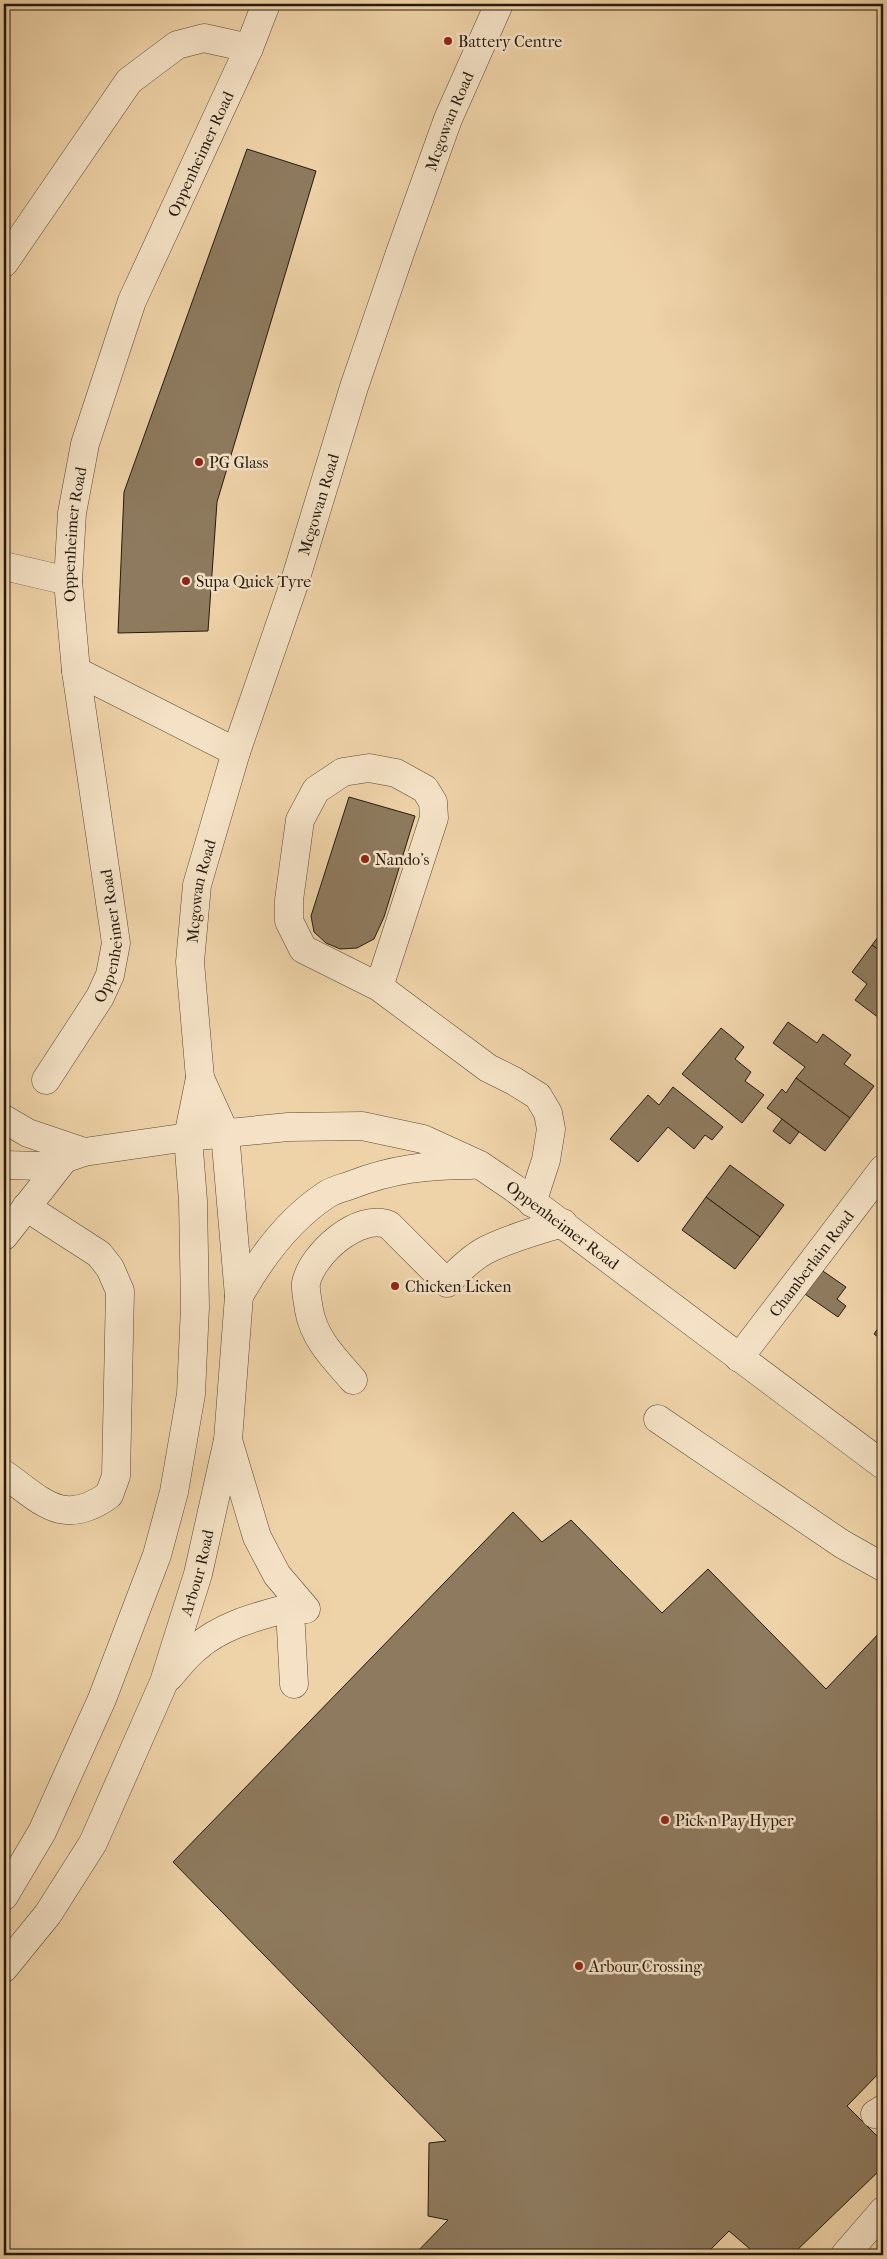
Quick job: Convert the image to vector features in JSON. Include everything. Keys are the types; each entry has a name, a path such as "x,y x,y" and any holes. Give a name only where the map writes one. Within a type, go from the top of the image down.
{"street":[{"name":"Oppenheimer Road","path":"46,1080 100,997 110,974 116,943 76,672 68,581 72,513 85,444 132,301 249,48 266,4"},
{"name":"Mcgowan Road","path":"188,1136 200,1078 190,962 196,885 236,752 294,584 354,387 401,250 448,119 499,4"},
{"path":"4,263 129,81 178,45 204,38 249,48"},
{"path":"4,566 68,581"},
{"path":"76,672 236,752"},
{"path":"379,987 434,818 433,802 425,789 396,773 368,768 343,772 316,790 300,820 289,900 289,921 303,949 379,987 488,1068 538,1096 548,1114 551,1129 546,1160 532,1204"},
{"name":"Mcgowan Road","path":"200,1078 225,1133"},
{"path":"4,1119 74,1155 26,1207 4,1236"},
{"name":"Oppenheimer Road","path":"4,1165 43,1166 74,1155 188,1136 288,1127 362,1126 423,1139 480,1165 532,1204 564,1223 739,1358 883,1465"},
{"name":"Arbour Road","path":"4,1968 48,1914 93,1843 164,1682 198,1574 228,1440 239,1296 225,1133"},
{"path":"4,1896 42,1832 102,1699 157,1555 174,1492 191,1394 194,1317 193,1201 188,1136"},
{"path":"239,1296 257,1264 282,1233 327,1194 380,1174 437,1165 480,1165"},
{"name":"Chamberlain Road","path":"739,1358 883,1169"},
{"path":"4,1474 53,1508 70,1510 85,1508 109,1495 116,1476 120,1291 110,1268 99,1254 26,1207"},
{"path":"353,1380 319,1338 309,1311 306,1283 317,1261 339,1236 357,1226 382,1222 398,1233 447,1283 460,1269 485,1251 540,1229 564,1223"},
{"path":"658,1419 842,1544 883,1567"},
{"path":"228,1440 257,1537 277,1575 292,1610 294,1684"},
{"path":"164,1682 196,1648 220,1632 246,1620 292,1610"},
{"path":"844,2255 883,2211"}],"building":[{"path":"247,149 316,171 217,502 208,631 118,633 124,492"},
{"name":"Nando's","path":"349,797 415,816 384,917 374,939 357,948 340,949 326,943 314,932 311,916"},
{"path":"881,933 883,934 883,953 872,945"},
{"path":"872,945 883,953 883,1021 855,1000 867,984 852,972"},
{"path":"788,1022 817,1043 823,1034 851,1055 844,1064 874,1086 850,1118 796,1078 805,1067 773,1043"},
{"path":"721,1028 744,1047 735,1059 751,1072 745,1081 764,1095 742,1123 682,1074"},
{"path":"796,1078 850,1118 825,1151 767,1108 782,1089 786,1093"},
{"path":"673,1087 723,1127 712,1140 705,1135 694,1149 668,1127 638,1162 610,1139 648,1095 659,1105"},
{"path":"782,1119 799,1132 790,1144 773,1131"},
{"path":"730,1165 784,1205 760,1237 706,1197"},
{"path":"706,1197 760,1237 735,1269 682,1230"},
{"path":"817,1267 846,1287 837,1299 846,1306 838,1317 799,1290"},
{"path":"883,1321 883,1341 874,1334"},
{"name":"Arbour Crossing","path":"513,1512 542,1542 571,1520 662,1613 708,1569 826,1689 883,1629 883,2069 847,2106 883,2142 883,2167 792,2255 757,2255 729,2231 705,2255 414,2255 448,2220 428,2216 429,2143 446,2141 173,1862"}],"place":[{"name":"Battery Centre","path":"448,41"},
{"name":"PG Glass","path":"199,462"},
{"name":"Supa Quick Tyre","path":"186,581"},
{"name":"Nando's","path":"365,859"},
{"name":"Chicken Licken","path":"395,1286"},
{"name":"Pick n Pay Hyper","path":"665,1820"},
{"name":"Arbour Crossing","path":"579,1966"}]}
